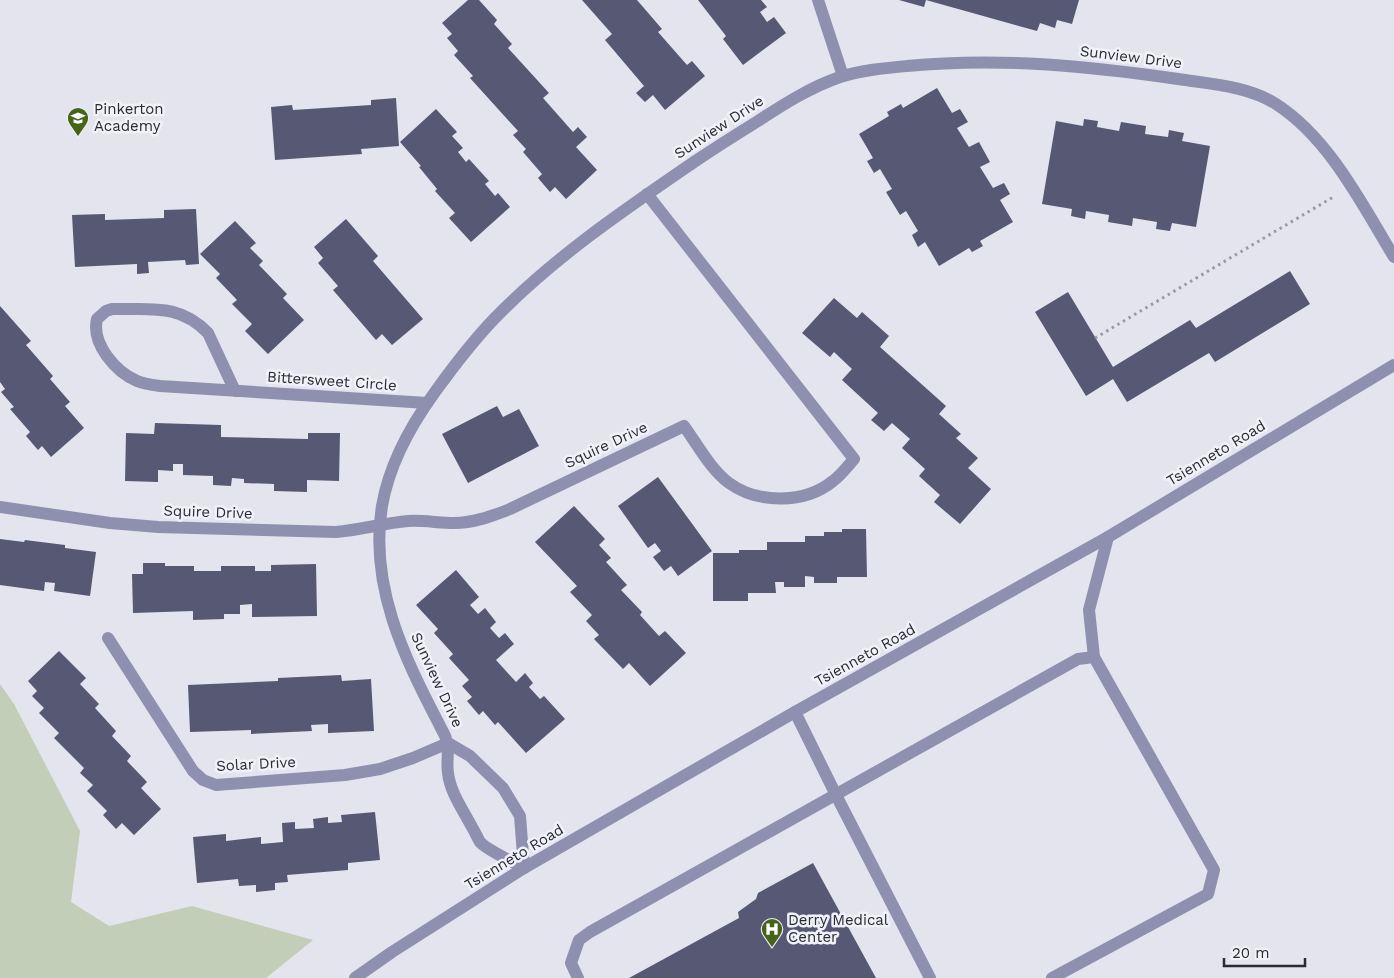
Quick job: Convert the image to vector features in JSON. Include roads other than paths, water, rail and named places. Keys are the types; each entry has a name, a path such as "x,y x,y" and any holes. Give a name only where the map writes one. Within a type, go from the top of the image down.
{"street":[{"path":"818,0 844,76"},
{"name":"Sunview Drive","path":"524,868 481,843 450,784 447,769 448,743 406,658 395,630 384,591 380,526 383,502 397,459 411,429 427,403 464,354 494,320 529,286 581,243 647,194 778,108 818,86 844,76 872,70 930,64 1004,62 1045,64 1110,70 1218,85 1245,91 1271,100 1295,117 1317,140 1351,186 1394,257"},
{"name":"Squire Drive","path":"0,507 110,523 158,527 336,532 410,521 456,523 474,521 495,515 684,426 715,469 728,482 740,490 752,494 784,499 818,491 832,482 854,459 647,194"},
{"name":"Bittersweet Circle","path":"234,391 208,333 186,315 168,310 112,309 106,311 97,319 97,332 102,348 119,370 138,382 160,386 234,391 427,403"},
{"name":"Tsienneto Road","path":"355,978 524,868 795,712 1108,537 1394,365"},
{"path":"1052,978 1208,894 1214,870 1094,657 1089,610 1108,537"},
{"name":"Solar Drive","path":"108,638 193,771 203,780 216,786 345,775 380,769 413,758 448,743"},
{"path":"578,978 571,963 579,940 590,932 1078,659 1094,657"},
{"path":"795,712 930,978"},
{"name":"Sunview Drive","path":"448,743 470,756 503,788 520,816 524,868"}],"place":[{"name":"Pinkerton Academy","path":"78,137"},
{"name":"Derry Medical Center","path":"772,948"}]}
